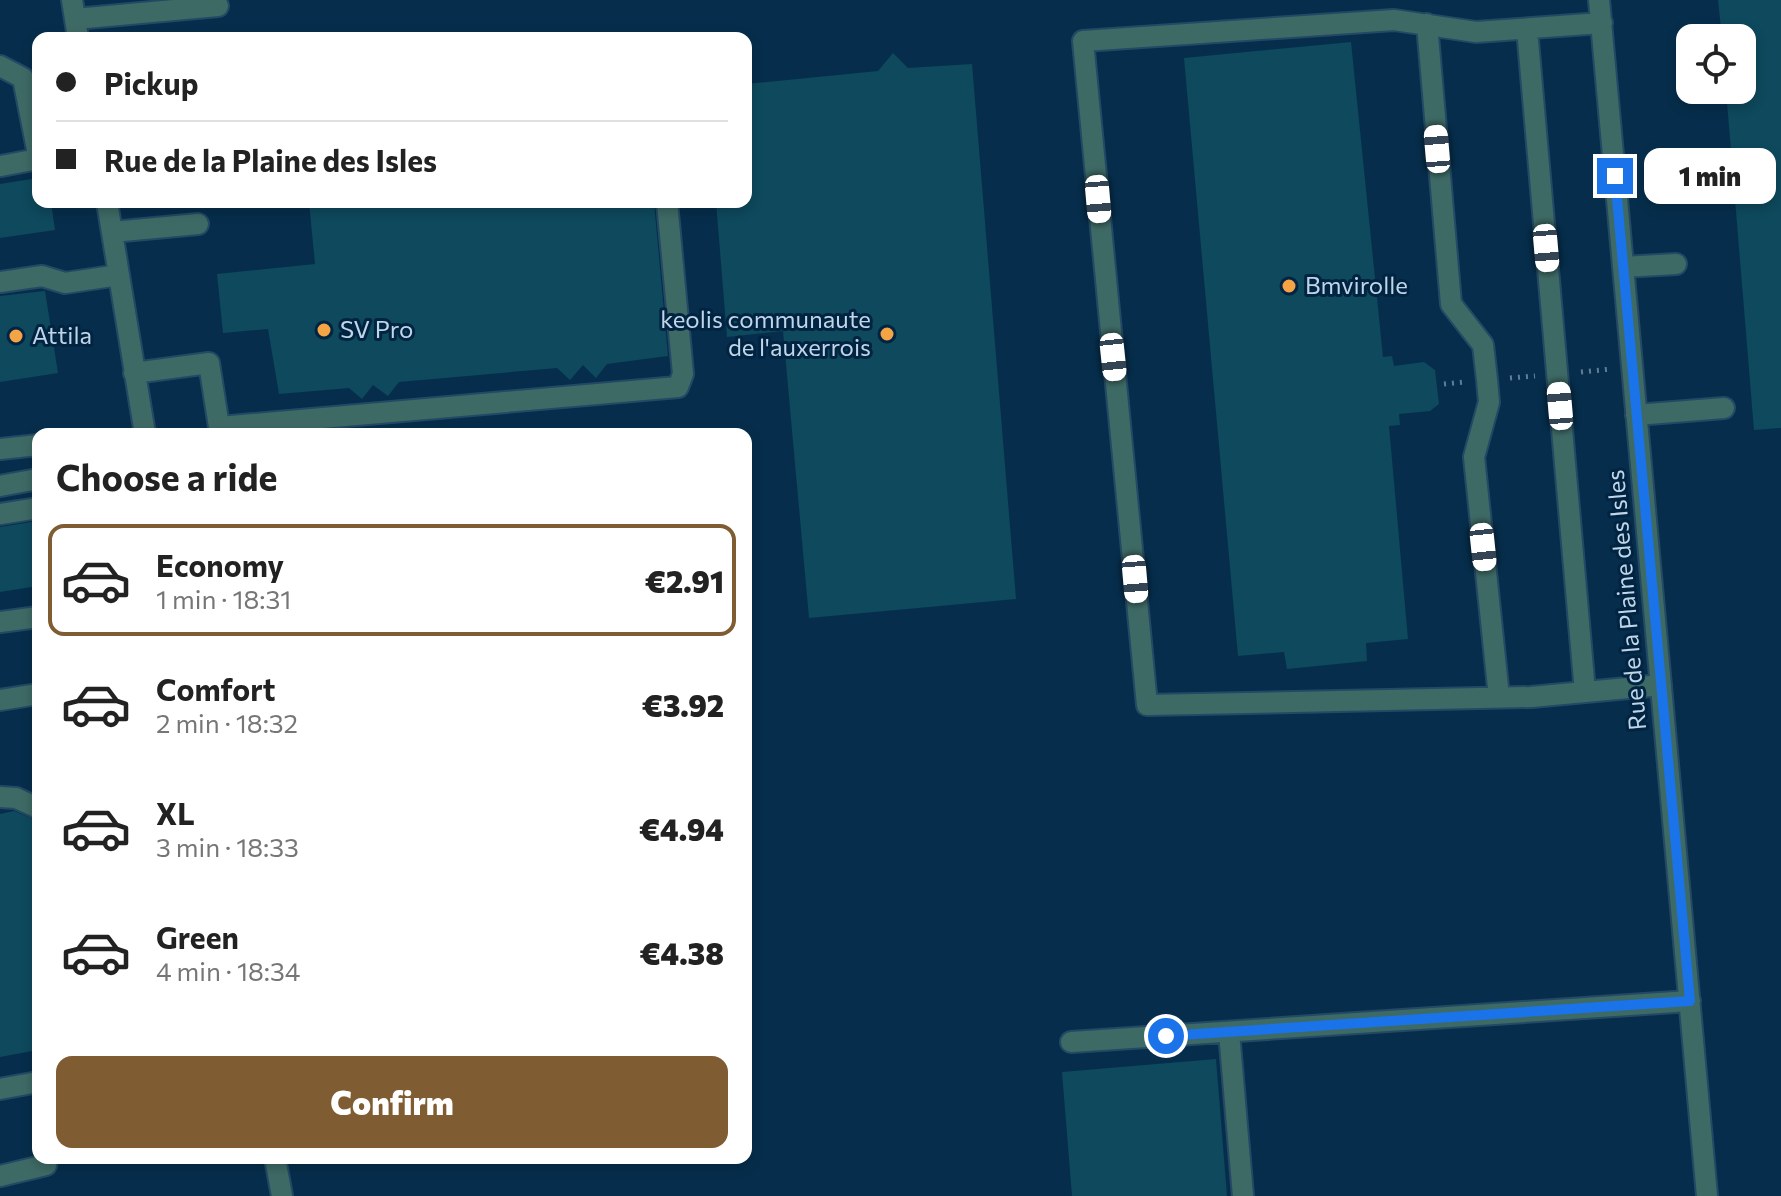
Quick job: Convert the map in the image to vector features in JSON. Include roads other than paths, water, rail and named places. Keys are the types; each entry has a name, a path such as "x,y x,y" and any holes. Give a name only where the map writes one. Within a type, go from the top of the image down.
{"street":[{"name":"Rue de la Plaine des Isles","path":"1599,0 1707,1196"},
{"path":"75,19 218,6"},
{"path":"1602,23 1476,32 1394,20 1083,41 1147,705 1499,697 1661,685"},
{"path":"1427,24 1451,304 1483,345 1487,380 1489,402 1474,457 1499,697"},
{"path":"1527,29 1585,692"},
{"path":"0,66 23,78 32,125"},
{"path":"1,166 32,158"},
{"path":"108,208 140,428"},
{"path":"134,373 209,363 219,427 678,387 683,374 668,208"},
{"path":"112,232 198,224"},
{"path":"1623,267 1676,264"},
{"path":"0,282 42,276 65,283 119,275"},
{"path":"1636,415 1724,408"},
{"path":"0,449 32,446"},
{"path":"0,486 32,480"},
{"path":"0,514 32,509"},
{"path":"0,622 32,618"},
{"path":"0,700 32,695"},
{"path":"0,797 16,798 32,805"},
{"path":"1071,1042 1690,1001"},
{"path":"1229,1032 1243,1196"},
{"path":"0,1089 32,1083"},
{"path":"276,1164 282,1196"},
{"path":"0,1176 46,1165"}],"place":[{"name":"Bmvirolle","path":"1289,286"},
{"name":"SV Pro","path":"324,330"},
{"name":"keolis communaute de l'auxerrois","path":"887,334"},
{"name":"Attila","path":"16,336"}]}
